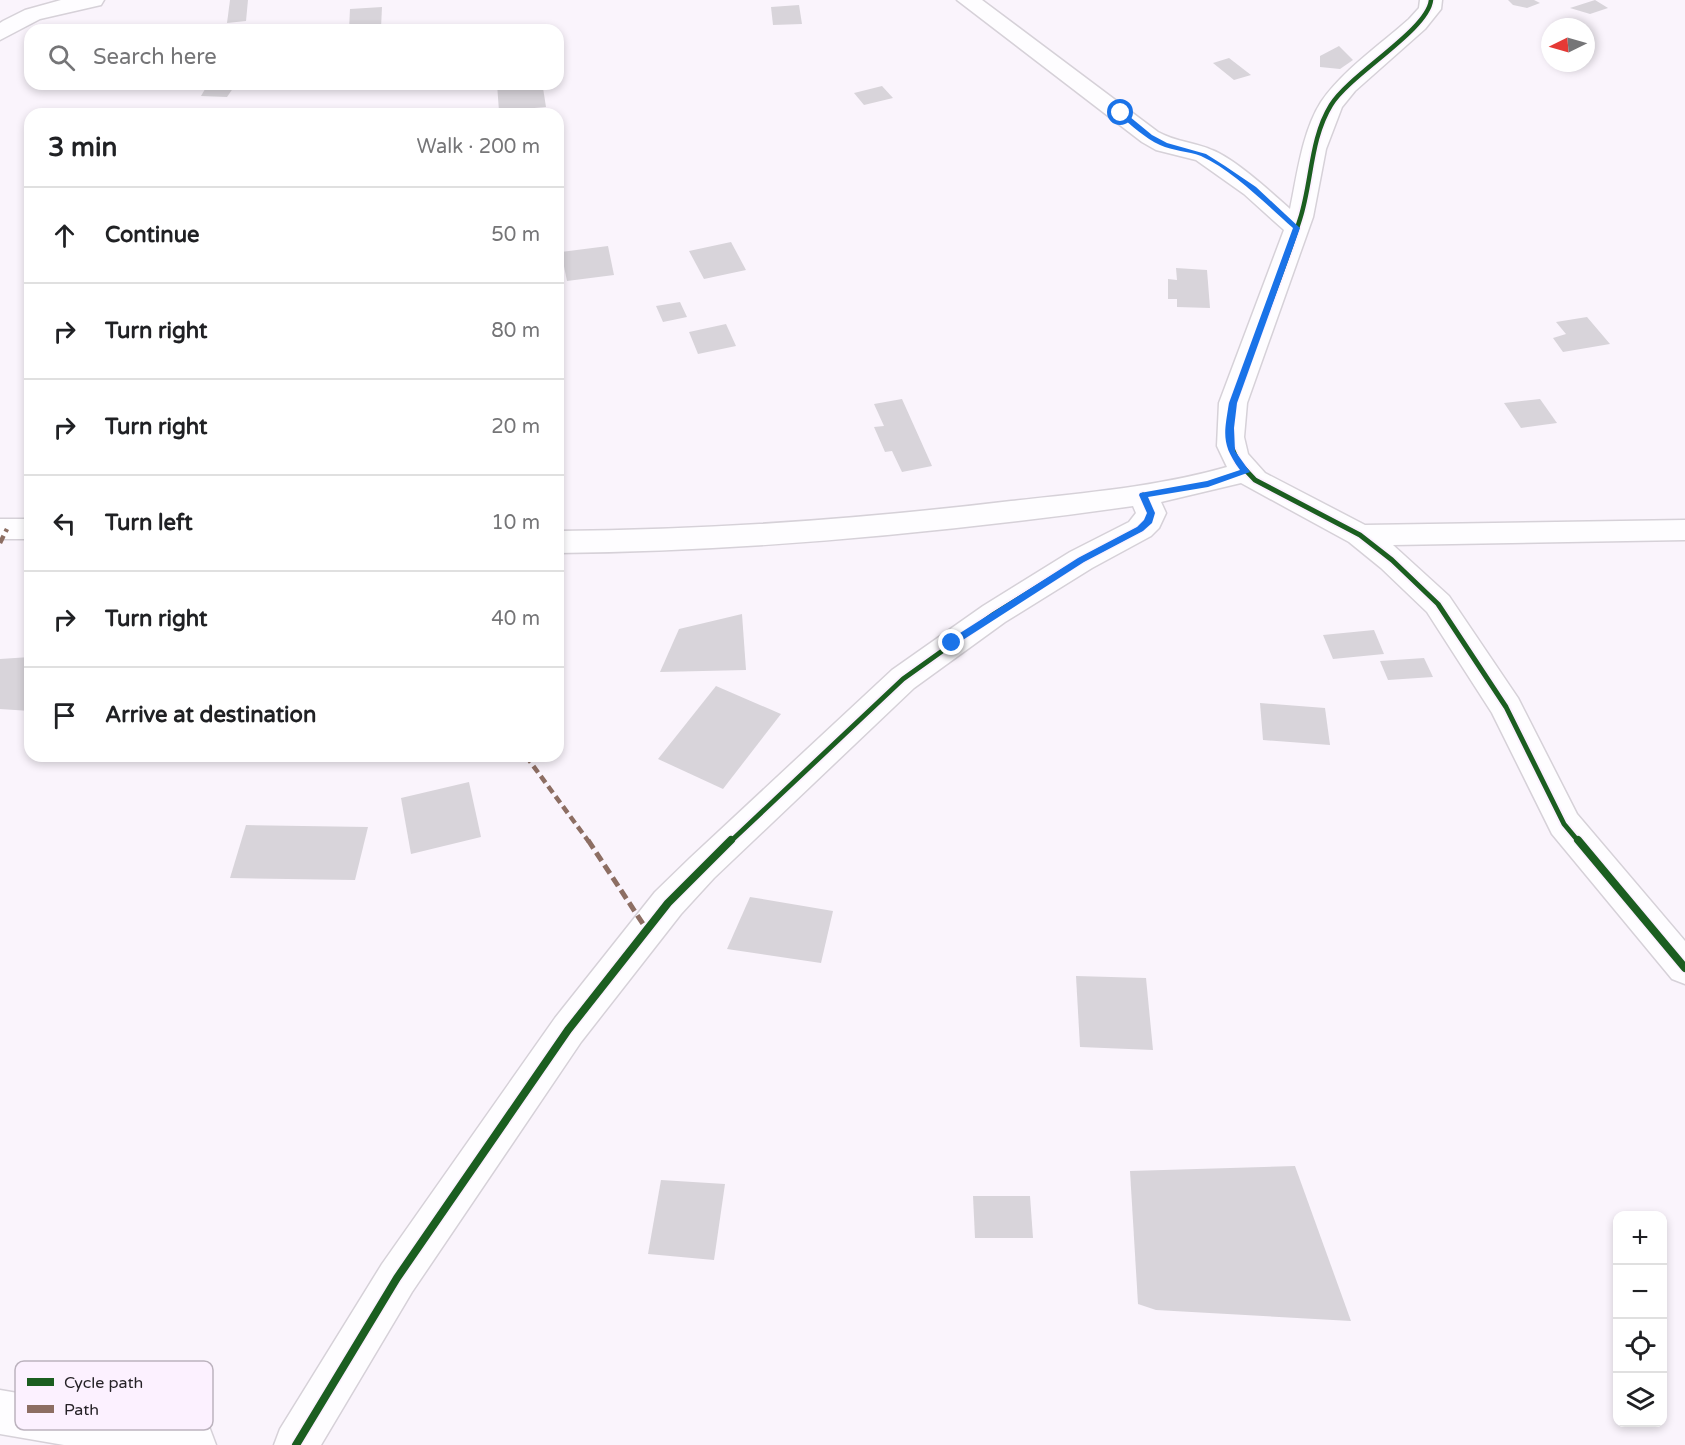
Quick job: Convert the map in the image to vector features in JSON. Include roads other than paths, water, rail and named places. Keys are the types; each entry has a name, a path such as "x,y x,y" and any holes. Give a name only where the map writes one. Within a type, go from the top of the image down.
{"street":[{"path":"0,33 13,23 46,9 93,0"},
{"path":"968,0 1150,137 1164,145 1204,155 1253,189 1296,228"},
{"path":"1431,0 1430,9 1417,24 1347,86 1331,105 1314,149 1308,189 1296,228 1233,403 1229,428 1230,451 1245,472 1255,480 1360,536 1392,560 1438,604 1506,707 1564,824 1685,968"},
{"path":"564,542 688,539 860,528 1143,495 1208,484 1245,472"},
{"path":"296,1445 397,1278 568,1030 668,903 702,868 903,679 994,614 1081,560 1140,529 1148,521 1151,513 1143,495"},
{"path":"0,529 24,529"},
{"path":"1360,536 1685,530"},
{"path":"0,1412 15,1415"},
{"path":"106,1430 194,1445"}]}
